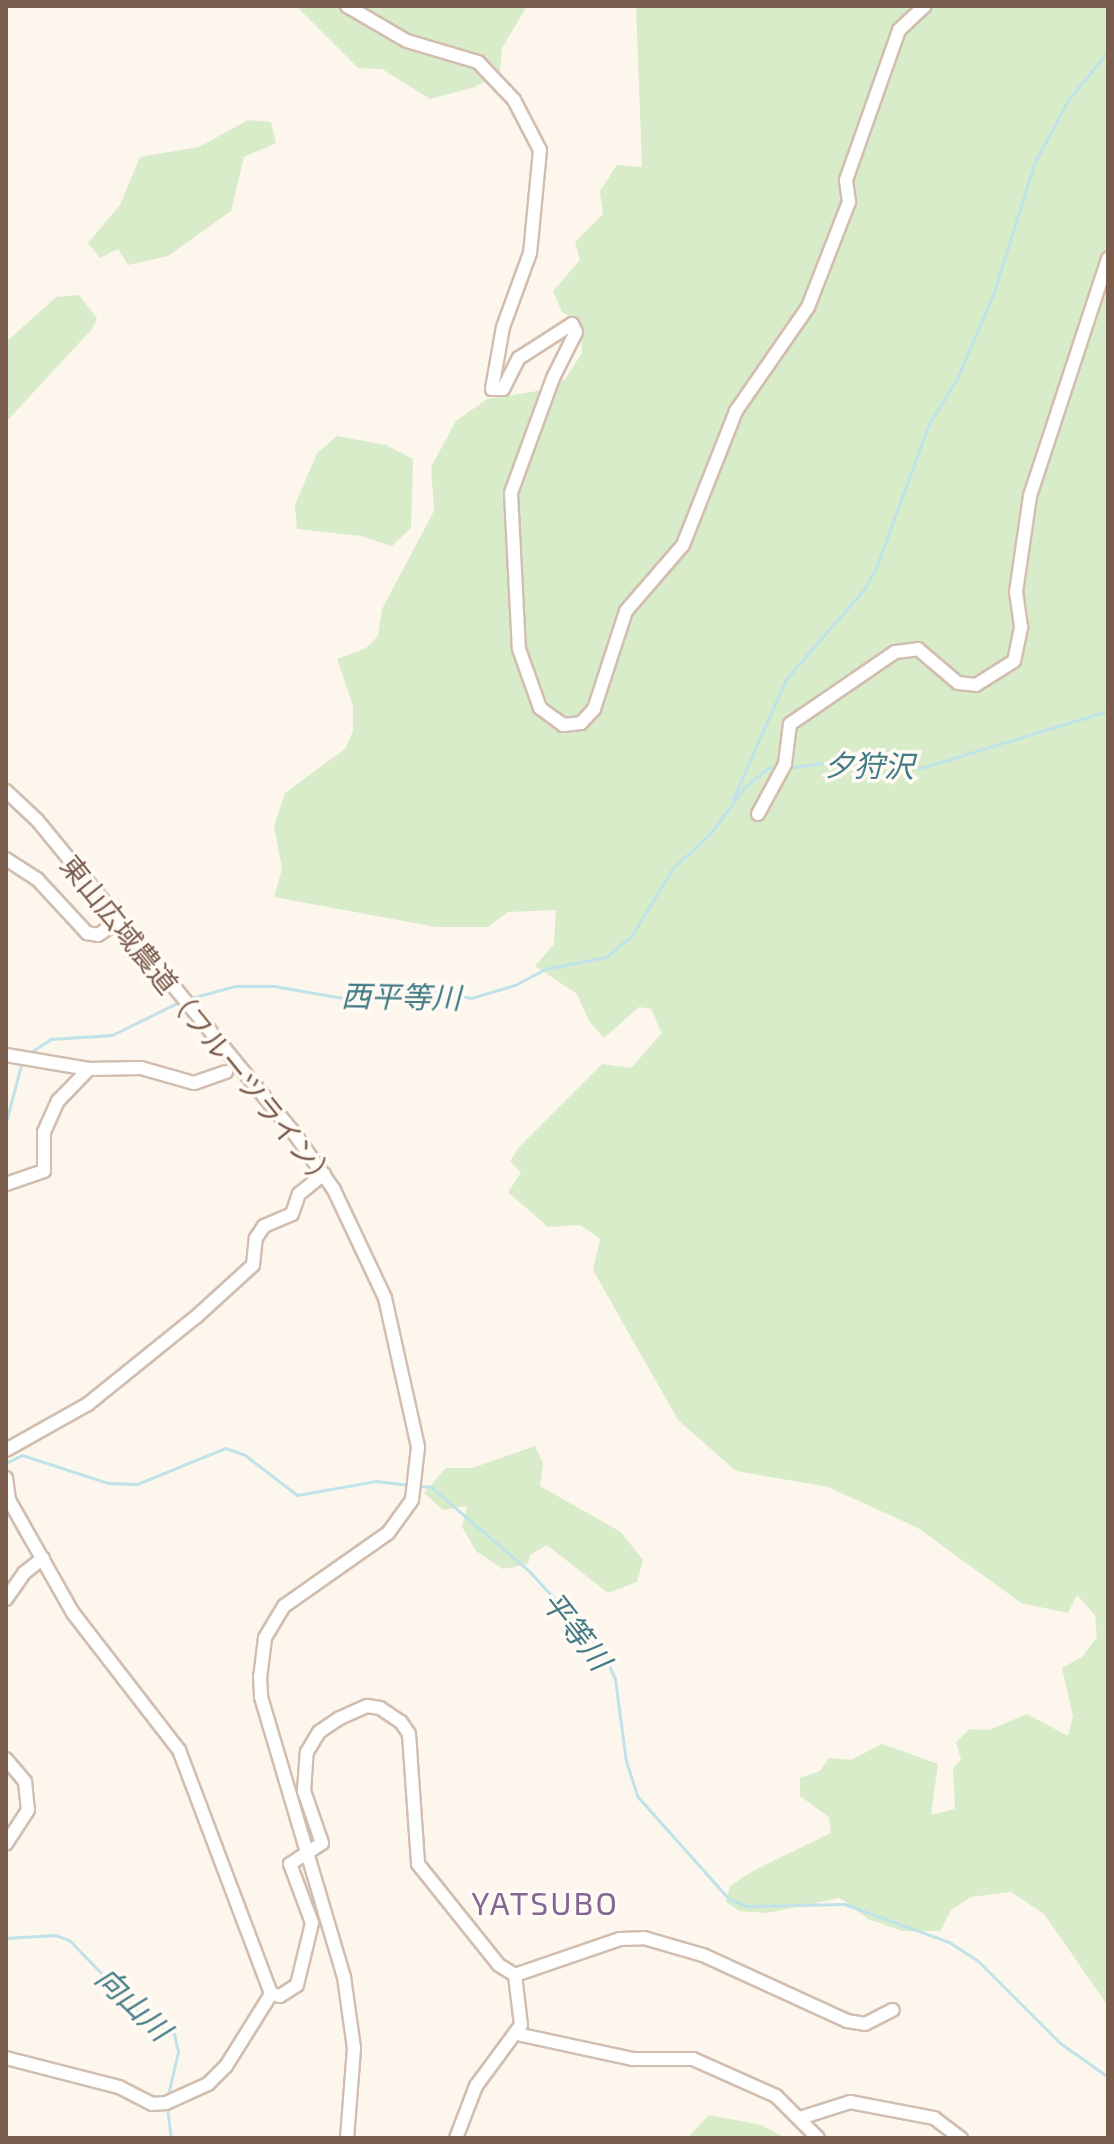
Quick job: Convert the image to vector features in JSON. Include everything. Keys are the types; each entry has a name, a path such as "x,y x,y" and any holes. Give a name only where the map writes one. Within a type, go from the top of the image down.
{"street":[{"path":"347,6 407,41 478,62 514,100 540,150 530,253 503,327 492,389 503,389 519,358 572,324 576,332 553,378 511,493 519,649 540,708 563,725 581,723 594,709 626,611 683,545 736,411 808,307 849,202 846,180 899,30 925,6"},
{"path":"758,814 785,764 790,724 895,652 918,649 958,683 976,685 1014,661 1021,627 1016,592 1030,496 1108,259"},
{"name":"東山広域農道（フルーツライン）","path":"6,791 37,820 324,1174 355,1229 385,1298 418,1447 418,1479 401,1520 369,1548 301,1592 265,1638 261,1697 350,2010 354,2060 347,2138"},
{"path":"6,859 37,879 87,933 98,935 119,921"},
{"path":"13,1054 89,1069 141,1068 194,1083 226,1072"},
{"path":"6,1184 44,1171 48,1162 44,1132 58,1101 89,1069"},
{"path":"6,1450 88,1404 196,1317 253,1265 256,1238 264,1226 292,1214 299,1194 324,1174"},
{"path":"6,1478 7,1500 73,1613 179,1750 271,1994"},
{"path":"6,1599 24,1573 43,1558"},
{"path":"271,1994 290,1992 302,1973 312,1923 290,1864 322,1843 304,1791 312,1741 354,1710 367,1706 395,1716 409,1734 418,1864 499,1965 515,1975"},
{"path":"6,1759 25,1782 28,1810 6,1844"},
{"path":"515,1975 620,1939 644,1938 703,1955 847,2021 865,2024 893,2010"},
{"path":"456,2138 476,2086 521,2025 515,1975"},
{"path":"6,2058 119,2087 152,2104 166,2103 198,2091 226,2066 271,1994"},
{"path":"517,2034 633,2059 693,2059 776,2096 818,2138"},
{"path":"800,2118 850,2102 934,2118 961,2138"}],"green space":[{"path":"296,6 527,6 502,48 500,72 475,87 430,99 382,69 358,68"},
{"path":"636,6 1108,6 1108,2006 1044,1914 1011,1892 971,1897 951,1910 940,1931 902,1931 868,1919 840,1898 767,1913 739,1911 726,1902 730,1886 753,1871 831,1833 829,1817 800,1796 800,1778 820,1771 829,1758 851,1760 882,1744 938,1764 931,1815 955,1809 953,1768 961,1760 956,1742 970,1729 989,1730 1027,1714 1068,1736 1073,1716 1062,1668 1082,1657 1097,1637 1095,1615 1077,1595 1068,1613 1021,1603 918,1528 828,1487 736,1471 678,1420 593,1270 600,1239 580,1225 548,1227 508,1192 521,1173 510,1161 520,1146 602,1064 631,1068 662,1033 651,1009 639,1007 604,1038 589,1021 577,994 535,966 554,944 556,910 508,912 488,927 436,927 274,897 282,869 274,826 285,793 345,749 353,731 353,705 337,659 366,648 378,636 382,609 434,511 431,467 456,421 487,399 537,391 565,379 582,353 579,322 562,312 553,291 580,260 575,242 603,214 600,191 617,165 642,167"},
{"path":"248,120 271,122 276,143 244,157 231,211 168,256 128,265 118,249 100,258 88,243 120,205 140,157 199,147"},
{"path":"79,295 97,318 92,329 6,422 6,342 56,297"},
{"path":"337,436 386,445 413,459 411,528 392,546 361,536 297,529 295,505 317,453"},
{"path":"535,1446 543,1463 540,1486 621,1532 643,1560 637,1582 608,1593 547,1545 530,1555 528,1564 503,1569 476,1551 462,1527 467,1506 443,1510 424,1493 446,1468 472,1468"},
{"path":"709,2115 761,2125 786,2138 687,2138"}],"waterway":[{"path":"733,799 786,679 865,588 877,565 929,424 956,380 993,295 1034,164 1068,100 1108,51"},
{"name":"夕狩沢","path":"786,768 848,760 921,768 1108,711"},
{"name":"西平等川","path":"188,999 235,986 274,986 366,1002 432,991 471,998 515,985 545,969 606,957 632,935 673,868 710,834 744,788 768,768 778,768"},
{"name":"西平等川","path":"26,1055 51,1039 112,1035 181,1001"},
{"name":"西平等川","path":"6,1122 22,1061"},
{"name":"平等川","path":"6,1463 22,1455 108,1483 137,1484 225,1448 245,1455 297,1495 376,1481 411,1485"},
{"name":"平等川","path":"419,1486 431,1487 529,1571 603,1652 615,1679 626,1761 638,1797 729,1899 746,1906 844,1904 949,1942 977,1960 1060,2043 1108,2077"},
{"name":"向山川","path":"6,1938 55,1935 69,1940 146,2019 174,2034 178,2052 167,2099"},
{"name":"向山川","path":"167,2107 171,2138"}],"district":[{"name":"YATSUBO","path":"545,1902"}]}
